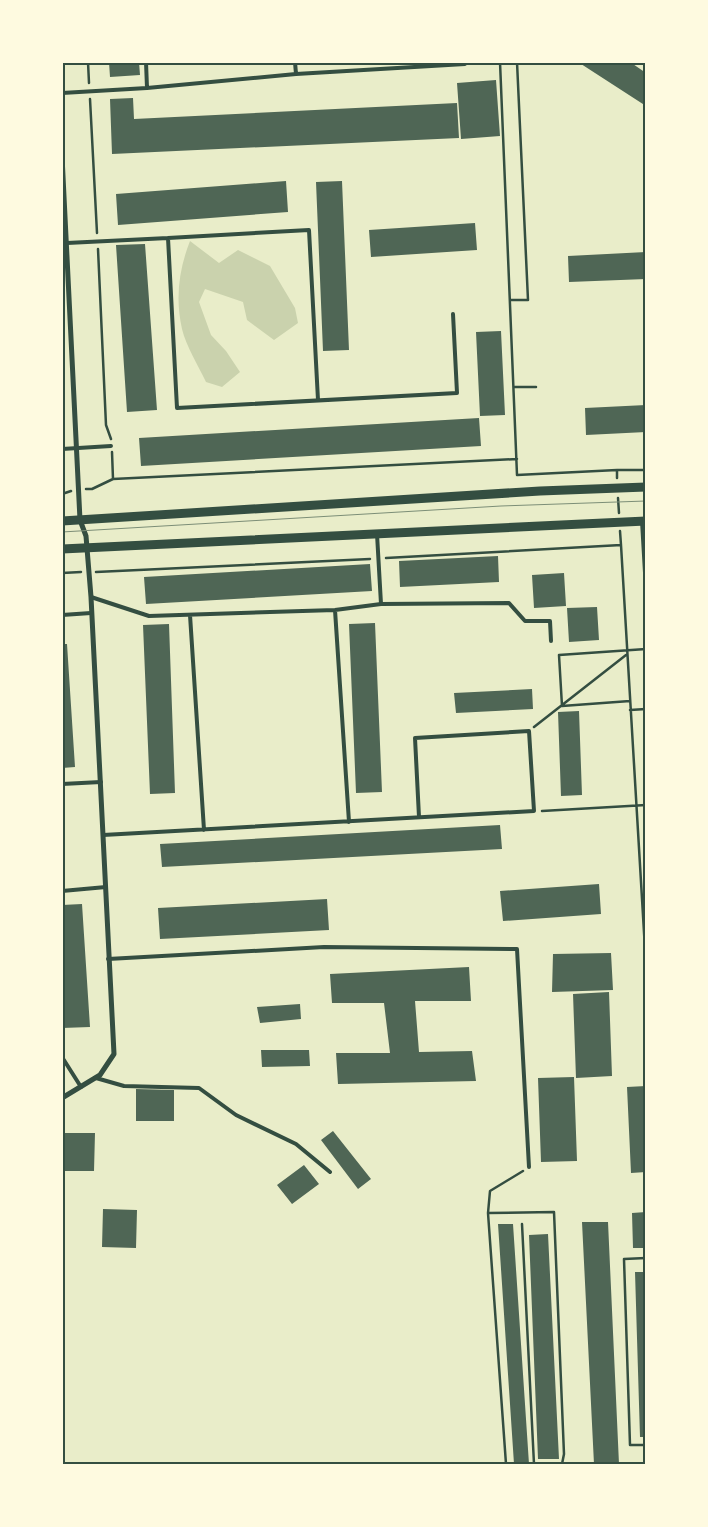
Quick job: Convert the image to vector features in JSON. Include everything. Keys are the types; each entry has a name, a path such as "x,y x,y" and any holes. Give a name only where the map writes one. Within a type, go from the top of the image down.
{"street":[{"path":"62,156 68,243 80,520 88,548 90,572 114,1054 96,1078 62,1098"},
{"path":"62,521 530,492 646,487"},
{"path":"62,550 644,521"}],"lane":[{"path":"146,62 147,88"},
{"path":"295,62 296,74"},
{"path":"62,93 147,88 296,74 465,64"},
{"path":"68,243 309,230 318,400"},
{"path":"168,238 177,408 457,393 453,314"},
{"path":"62,286 69,285"},
{"path":"62,449 111,446"},
{"path":"644,521 646,590"},
{"path":"377,534 381,604"},
{"path":"91,597 149,616 335,610 381,604 510,604 525,621 550,621 551,641"},
{"path":"335,610 349,822"},
{"path":"62,615 91,613"},
{"path":"190,615 204,830"},
{"path":"103,835 534,811 529,731 415,738 419,817"},
{"path":"62,784 100,782"},
{"path":"62,891 106,887"},
{"path":"108,959 324,947 517,949 529,1168"},
{"path":"62,1056 81,1087"},
{"path":"96,1078 124,1086 198,1088 236,1115 296,1144 330,1172"}],"path":[{"path":"88,62 106,425 111,434 113,479"},
{"path":"500,62 517,475"},
{"path":"510,300 528,300 517,62"},
{"path":"514,387 536,387"},
{"path":"62,494 92,489 113,479 517,459"},
{"path":"617,470 646,470"},
{"path":"620,545 646,966"},
{"path":"62,572 90,572"},
{"path":"562,706 559,655 646,649"},
{"path":"529,731 627,654"},
{"path":"562,706 630,701"},
{"path":"630,710 646,709"},
{"path":"534,811 646,805"},
{"path":"506,1464 488,1213 490,1191 529,1168"},
{"path":"488,1213 554,1212 564,1454 562,1464"},
{"path":"522,1224 534,1464"},
{"path":"646,1258 624,1259 630,1445 646,1445"}],"green space":[{"path":"190,241 219,263 238,250 270,266 295,308 298,323 274,340 247,320 243,302 205,289 199,302 211,335 226,351 240,372 222,387 206,382 189,349 182,329 179,284 183,262"}],"building":[{"path":"109,62 139,62 140,75 110,77"},
{"path":"578,62 630,62 646,73 646,106"},
{"path":"496,80 500,136 461,139 457,83"},
{"path":"133,98 134,119 457,103 459,138 112,154 110,99"},
{"path":"286,181 288,212 118,225 116,194"},
{"path":"342,181 349,350 323,351 316,182"},
{"path":"475,223 477,250 371,257 369,230"},
{"path":"145,244 157,410 127,412 116,245"},
{"path":"646,252 646,279 569,282 568,256"},
{"path":"501,331 505,415 480,416 476,332"},
{"path":"646,405 646,432 586,435 585,408"},
{"path":"479,418 481,446 141,466 139,438"},
{"path":"498,556 499,582 400,587 399,561"},
{"path":"370,564 372,591 146,604 144,577"},
{"path":"564,573 566,606 534,608 532,575"},
{"path":"597,607 599,640 569,642 567,608"},
{"path":"375,623 382,792 356,793 349,624"},
{"path":"169,624 175,793 150,794 143,625"},
{"path":"62,644 67,644 75,767 62,768"},
{"path":"532,689 533,709 456,713 454,693"},
{"path":"579,711 582,795 561,796 558,712"},
{"path":"500,825 502,849 162,867 160,844"},
{"path":"599,884 601,914 503,921 500,891"},
{"path":"327,899 329,930 160,939 158,908"},
{"path":"82,904 90,1027 62,1028 62,905"},
{"path":"611,953 613,990 552,992 553,954"},
{"path":"469,967 471,1001 415,1001 419,1052 472,1051 476,1081 338,1084 336,1053 390,1053 384,1003 332,1003 330,974"},
{"path":"609,992 612,1076 576,1078 573,994"},
{"path":"300,1004 301,1019 260,1023 257,1007"},
{"path":"261,1050 309,1050 310,1066 262,1067"},
{"path":"574,1077 577,1161 541,1162 538,1078"},
{"path":"646,1086 646,1172 631,1173 627,1087"},
{"path":"136,1089 174,1090 174,1121 136,1121"},
{"path":"333,1131 371,1179 358,1189 321,1140"},
{"path":"62,1133 95,1133 94,1171 62,1171"},
{"path":"304,1165 319,1184 292,1204 277,1185"},
{"path":"103,1209 137,1210 136,1248 102,1247"},
{"path":"646,1212 646,1248 633,1248 632,1213"},
{"path":"582,1222 608,1222 619,1464 594,1464"},
{"path":"498,1224 513,1224 529,1464 514,1464"},
{"path":"548,1234 559,1459 538,1459 529,1235"},
{"path":"635,1272 646,1272 646,1437 640,1437"}],"tram line":[{"path":"62,532 501,506 646,501"}]}
